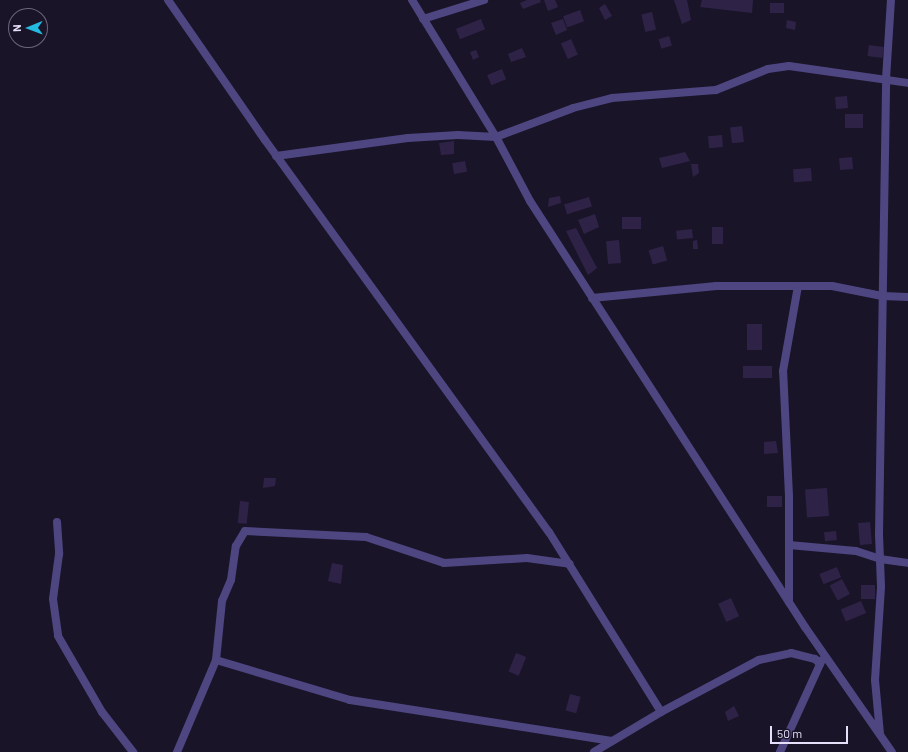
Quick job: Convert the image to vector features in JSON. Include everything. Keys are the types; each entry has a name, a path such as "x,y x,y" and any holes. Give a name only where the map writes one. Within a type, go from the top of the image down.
{"street":[{"path":"168,0 276,156 414,342 570,564 625,658 661,712"},
{"path":"412,0 496,137 530,201 789,602 892,752"},
{"path":"423,19 484,0"},
{"path":"880,734 875,680 880,560 882,296 886,79 891,0"},
{"path":"276,156 408,138 458,135 496,137 573,108 612,98 716,90 768,69 789,66 908,83"},
{"path":"592,298 716,286 832,286 882,296 908,296"},
{"path":"789,602 789,545 783,371 798,286"},
{"path":"57,522 59,554 53,599 58,636 102,712 132,752"},
{"path":"177,752 216,660 222,601 231,580 236,546 245,531 366,538 444,563 527,558 570,564"},
{"path":"789,545 856,551 880,560 908,563"},
{"path":"594,752 661,712 727,676 778,654 800,654 815,658 820,664"},
{"path":"780,752 825,656"},
{"path":"216,660 350,700 612,741"}],"building":[{"path":"527,0 540,0 541,2 523,9 520,3"},
{"path":"544,0 555,0 558,7 548,11"},
{"path":"674,0 687,0 691,20 682,24"},
{"path":"702,0 753,0 752,13 700,7"},
{"path":"770,3 784,3 784,13 770,13"},
{"path":"605,4 612,16 605,20 599,8"},
{"path":"580,10 584,21 567,27 563,16"},
{"path":"652,12 656,30 645,32 641,14"},
{"path":"481,19 485,29 460,39 456,29"},
{"path":"563,19 567,30 556,35 551,23"},
{"path":"787,20 796,22 795,30 786,28"},
{"path":"669,36 672,46 661,49 658,39"},
{"path":"571,39 578,55 568,59 561,43"},
{"path":"869,45 884,47 882,58 867,56"},
{"path":"522,48 526,57 511,62 508,54"},
{"path":"476,50 479,57 473,60 470,52"},
{"path":"502,69 506,79 491,85 487,75"},
{"path":"847,96 848,108 836,109 835,97"},
{"path":"845,114 863,114 863,128 845,128"},
{"path":"742,126 744,142 732,143 730,127"},
{"path":"722,135 723,147 709,148 708,136"},
{"path":"454,141 454,154 441,155 439,143"},
{"path":"685,152 690,161 662,168 659,158"},
{"path":"852,157 853,169 840,170 839,158"},
{"path":"465,161 467,172 454,174 452,163"},
{"path":"691,164 698,164 699,173 693,177"},
{"path":"811,168 812,181 794,182 793,169"},
{"path":"560,196 561,203 548,207 549,198"},
{"path":"589,197 592,207 567,214 564,205"},
{"path":"595,214 599,227 584,234 578,220"},
{"path":"622,217 641,217 641,229 622,229"},
{"path":"712,227 723,227 723,244 712,244"},
{"path":"576,228 597,268 588,275 566,231"},
{"path":"692,229 693,238 677,240 676,231"},
{"path":"619,240 621,263 608,264 606,241"},
{"path":"697,240 698,249 693,249 693,241"},
{"path":"663,246 667,260 653,265 649,250"},
{"path":"747,324 762,324 762,350 747,350"},
{"path":"743,366 772,366 772,378 743,378"},
{"path":"776,441 778,453 764,454 764,442"},
{"path":"264,478 276,478 275,486 263,488"},
{"path":"827,488 829,516 807,517 805,490"},
{"path":"767,496 782,496 782,507 767,507"},
{"path":"240,501 249,502 247,524 238,523"},
{"path":"870,522 872,544 860,545 858,523"},
{"path":"836,531 837,540 825,541 824,532"},
{"path":"332,563 343,565 341,584 328,581"},
{"path":"837,567 841,577 824,584 819,574"},
{"path":"842,579 850,594 838,601 830,586"},
{"path":"861,585 875,585 875,599 861,599"},
{"path":"731,598 739,616 726,622 718,604"},
{"path":"861,601 866,613 846,622 841,610"},
{"path":"516,653 526,657 519,676 509,672"},
{"path":"570,694 581,697 576,713 566,710"},
{"path":"734,706 739,716 728,721 725,712"}]}
